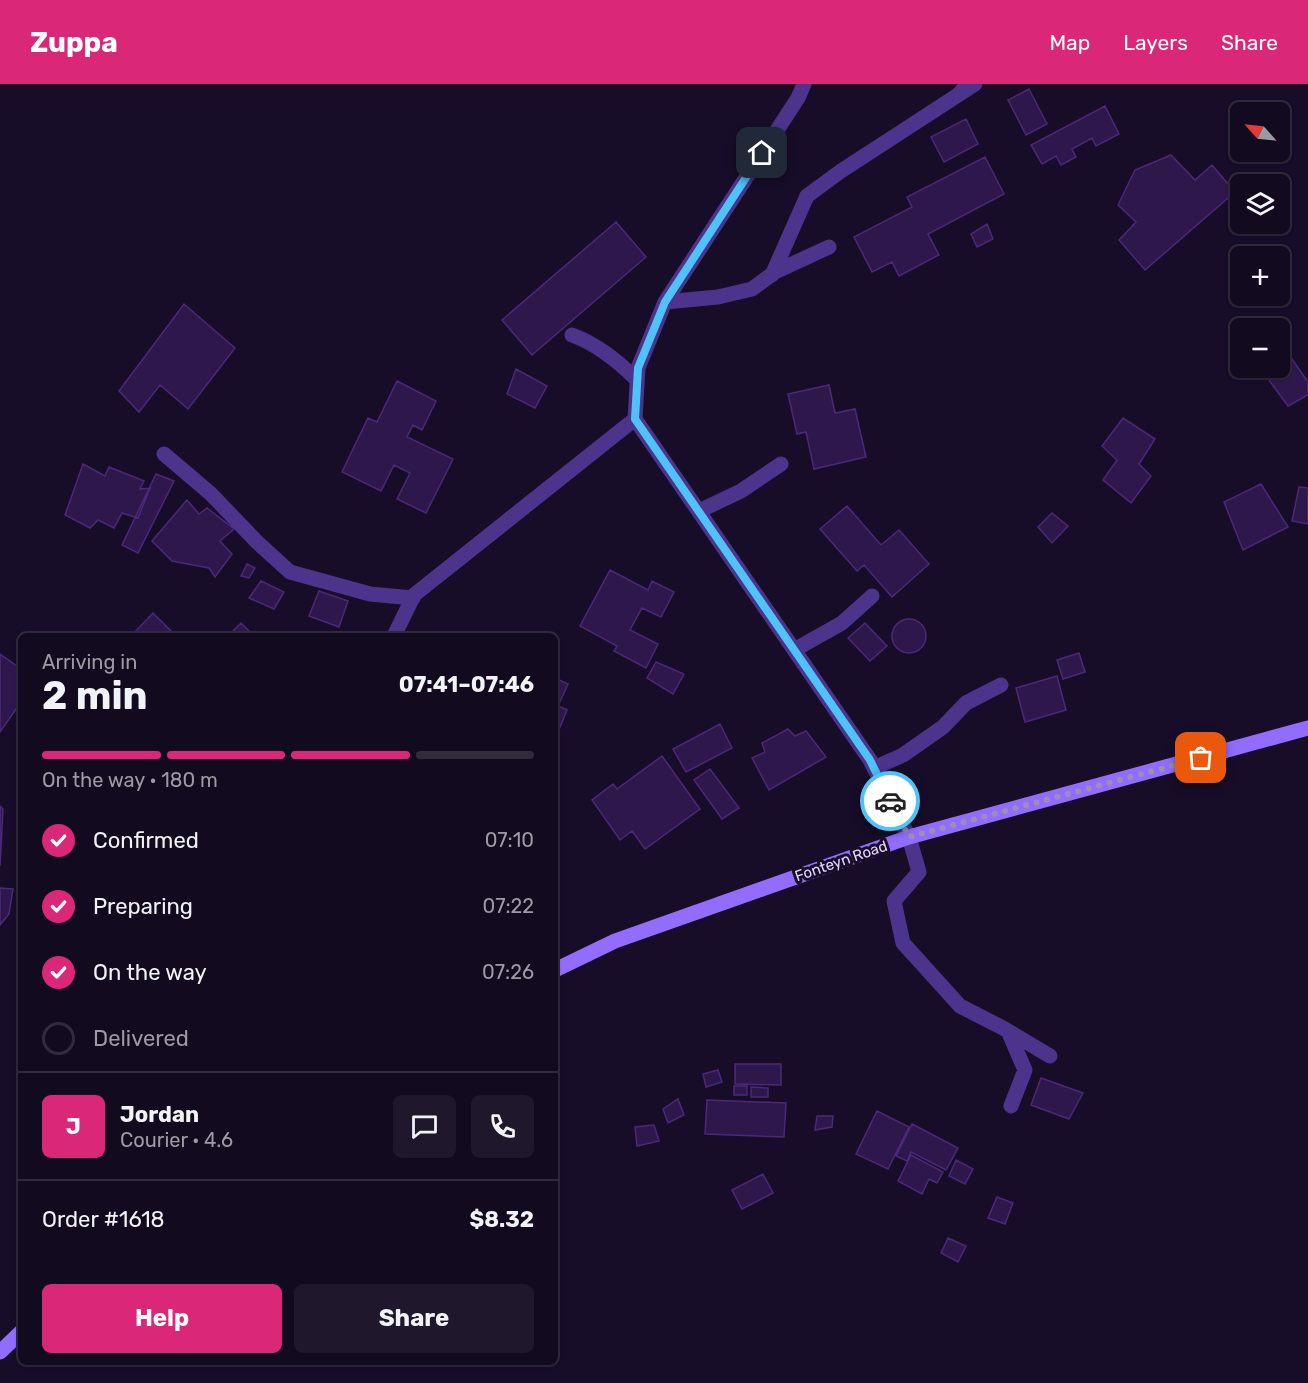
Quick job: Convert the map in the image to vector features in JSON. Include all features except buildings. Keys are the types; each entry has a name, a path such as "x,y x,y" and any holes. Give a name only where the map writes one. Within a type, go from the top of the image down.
{"street":[{"path":"804,84 798,98 665,302 638,368 635,419 874,768 909,837 919,872 894,902 903,943 960,1006 1050,1056"},
{"path":"772,274 807,196 963,89 975,84"},
{"path":"665,302 717,297 752,289 772,274 829,247"},
{"path":"572,335 596,346 637,380"},
{"path":"396,633 413,598 635,419"},
{"path":"164,454 211,494 257,542 290,572 370,594 413,598"},
{"path":"699,511 741,491 781,464"},
{"path":"794,650 842,623 872,596"},
{"path":"874,768 903,756 943,727 966,703 1001,684"},
{"name":"Fonteyn Road","path":"558,969 615,941 909,837 1308,728"},
{"path":"1008,1031 1026,1070 1011,1106"},
{"path":"0,1352 18,1335"}],"way so far":[{"path":"890,801 909,837 1201,758"}],"route":[{"path":"762,153 665,302 638,368 635,419 870,760 890,801"}]}
